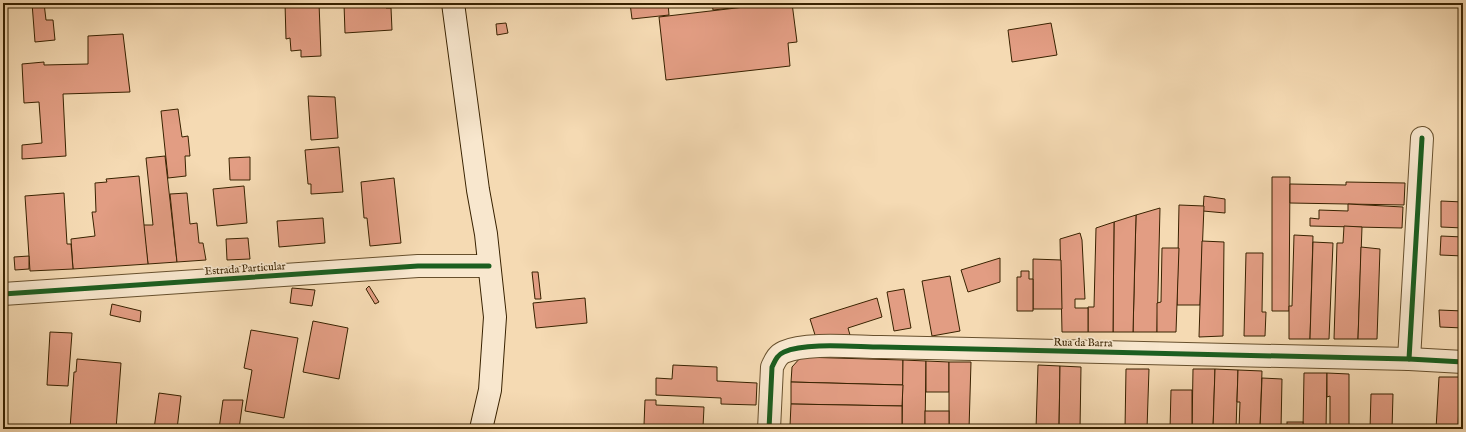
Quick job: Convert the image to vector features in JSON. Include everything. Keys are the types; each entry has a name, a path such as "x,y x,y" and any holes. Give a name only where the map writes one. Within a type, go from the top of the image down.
{"street":[{"path":"453,3 495,317 490,390 481,429"},
{"path":"1409,359 1422,138"},
{"name":"Estrada Particular","path":"3,294 418,266 489,266"},
{"name":"Rua da Barra","path":"769,429 772,367 776,358 784,352 799,348 881,347 1409,359 1463,362"}],"building":[{"path":"32,3 44,3 46,20 53,20 55,40 35,42"},
{"path":"285,3 319,3 321,56 301,57 301,50 291,51 290,38 286,39"},
{"path":"386,3 386,8 391,8 392,30 345,33 344,4"},
{"path":"630,3 668,3 669,15 632,19"},
{"path":"712,3 779,3 713,10"},
{"path":"779,3 792,3 797,42 788,43 790,66 666,80 659,17"},
{"path":"506,23 508,33 497,35 496,24"},
{"path":"1051,23 1057,55 1012,62 1008,30"},
{"path":"123,34 130,92 63,94 66,156 22,159 22,145 42,143 39,102 24,103 22,64 44,62 44,65 88,64 88,36"},
{"path":"308,96 335,97 338,138 311,140"},
{"path":"178,109 182,137 188,136 190,156 185,156 186,176 168,178 161,111"},
{"path":"339,147 343,192 311,194 311,184 308,184 305,150"},
{"path":"165,156 177,262 148,264 143,225 153,225 146,158"},
{"path":"250,157 250,180 230,180 229,158"},
{"path":"139,176 148,264 73,269 71,239 95,236 92,212 96,212 95,183 107,182 106,179"},
{"path":"1272,177 1290,177 1289,311 1272,311"},
{"path":"394,178 401,243 370,246 367,218 364,218 361,182"},
{"path":"1346,182 1405,183 1404,205 1290,203 1290,184 1346,185"},
{"path":"244,186 247,223 217,226 213,189"},
{"path":"64,193 67,244 71,244 73,269 30,271 25,196"},
{"path":"187,193 190,224 197,223 199,243 203,243 206,260 177,262 170,194"},
{"path":"1204,196 1225,199 1225,213 1203,211"},
{"path":"1441,201 1463,202 1463,228 1441,227"},
{"path":"1348,204 1403,207 1402,228 1310,226 1310,218 1319,219 1319,210 1348,211"},
{"path":"1179,205 1204,206 1200,305 1177,305"},
{"path":"1160,208 1157,332 1133,332 1136,215"},
{"path":"1136,215 1133,332 1113,332 1114,222"},
{"path":"323,218 325,243 279,247 277,221"},
{"path":"1114,222 1113,332 1088,332 1088,307 1094,307 1096,228"},
{"path":"1344,226 1362,227 1358,339 1334,339 1337,243 1343,243"},
{"path":"1080,233 1082,240 1085,299 1075,299 1075,308 1088,308 1088,332 1062,332 1060,239"},
{"path":"1294,235 1313,236 1310,339 1289,339 1289,306 1292,306"},
{"path":"1441,236 1463,237 1463,256 1440,255"},
{"path":"248,238 250,259 227,260 226,239"},
{"path":"1202,241 1224,242 1223,336 1199,337"},
{"path":"1313,242 1333,243 1329,339 1310,339"},
{"path":"1361,247 1380,249 1377,339 1358,339"},
{"path":"1162,248 1179,248 1176,332 1157,332 1157,303 1161,302"},
{"path":"1246,253 1263,253 1262,312 1266,312 1265,336 1244,336"},
{"path":"29,256 29,269 15,270 14,257"},
{"path":"1000,258 1000,282 968,292 961,270"},
{"path":"1033,259 1061,260 1062,309 1033,309"},
{"path":"1021,271 1029,271 1029,279 1033,279 1033,311 1017,311 1017,277 1021,277"},
{"path":"532,272 538,272 541,299 535,299"},
{"path":"950,276 960,331 932,336 922,281"},
{"path":"369,286 379,302 375,304 366,289"},
{"path":"292,288 315,290 312,306 290,303"},
{"path":"904,289 911,328 894,331 887,292"},
{"path":"585,298 587,323 536,328 533,303"},
{"path":"877,298 882,317 848,328 850,335 834,340 816,338 810,319"},
{"path":"112,304 141,311 140,322 110,315"},
{"path":"1439,310 1463,311 1463,328 1440,327"},
{"path":"313,321 348,328 339,379 303,372"},
{"path":"251,330 298,338 284,418 245,411 252,370 244,368"},
{"path":"50,332 72,333 68,386 47,385"},
{"path":"801,357 903,360 903,385 791,382 792,367"},
{"path":"77,359 121,363 116,429 70,429 74,372 76,372"},
{"path":"903,360 926,361 925,429 902,429"},
{"path":"926,361 949,362 949,392 926,392"},
{"path":"949,362 971,362 969,429 949,429"},
{"path":"673,365 717,367 717,381 757,383 756,405 721,404 721,398 656,395 656,378 672,379"},
{"path":"1038,365 1060,366 1059,429 1036,429"},
{"path":"1060,366 1081,367 1080,429 1059,429"},
{"path":"1126,369 1149,369 1147,429 1125,429"},
{"path":"1193,369 1215,369 1213,429 1192,429"},
{"path":"1215,369 1238,370 1236,429 1213,429"},
{"path":"1238,370 1262,371 1260,429 1239,429 1240,402 1237,402"},
{"path":"1304,373 1327,373 1326,429 1303,429"},
{"path":"1327,373 1349,374 1349,429 1330,429 1330,396 1327,397"},
{"path":"1439,377 1460,377 1458,429 1436,429"},
{"path":"1262,378 1282,379 1281,429 1260,429"},
{"path":"791,382 903,385 902,406 791,404"},
{"path":"1171,390 1192,390 1192,429 1170,429"},
{"path":"159,393 181,396 177,429 154,429"},
{"path":"1371,394 1393,394 1392,429 1370,429"},
{"path":"223,400 243,400 239,429 219,429"},
{"path":"645,400 656,400 656,405 704,407 703,427 644,425"},
{"path":"791,404 902,406 902,429 790,426"},
{"path":"925,411 949,411 949,429 925,429"},
{"path":"1287,422 1303,422 1303,429 1287,429"},
{"path":"644,425 703,427 749,429 644,429"},
{"path":"991,425 991,429 971,429 971,426"},
{"path":"790,426 902,429 790,429"},
{"path":"995,426 1014,426 1013,429 995,429"}],"cycle path":[{"path":"1409,359 1422,138"},
{"path":"3,294 418,266 489,266"},
{"path":"769,429 772,367 776,358 782,353 805,347 845,346 1409,359 1463,362"}]}
